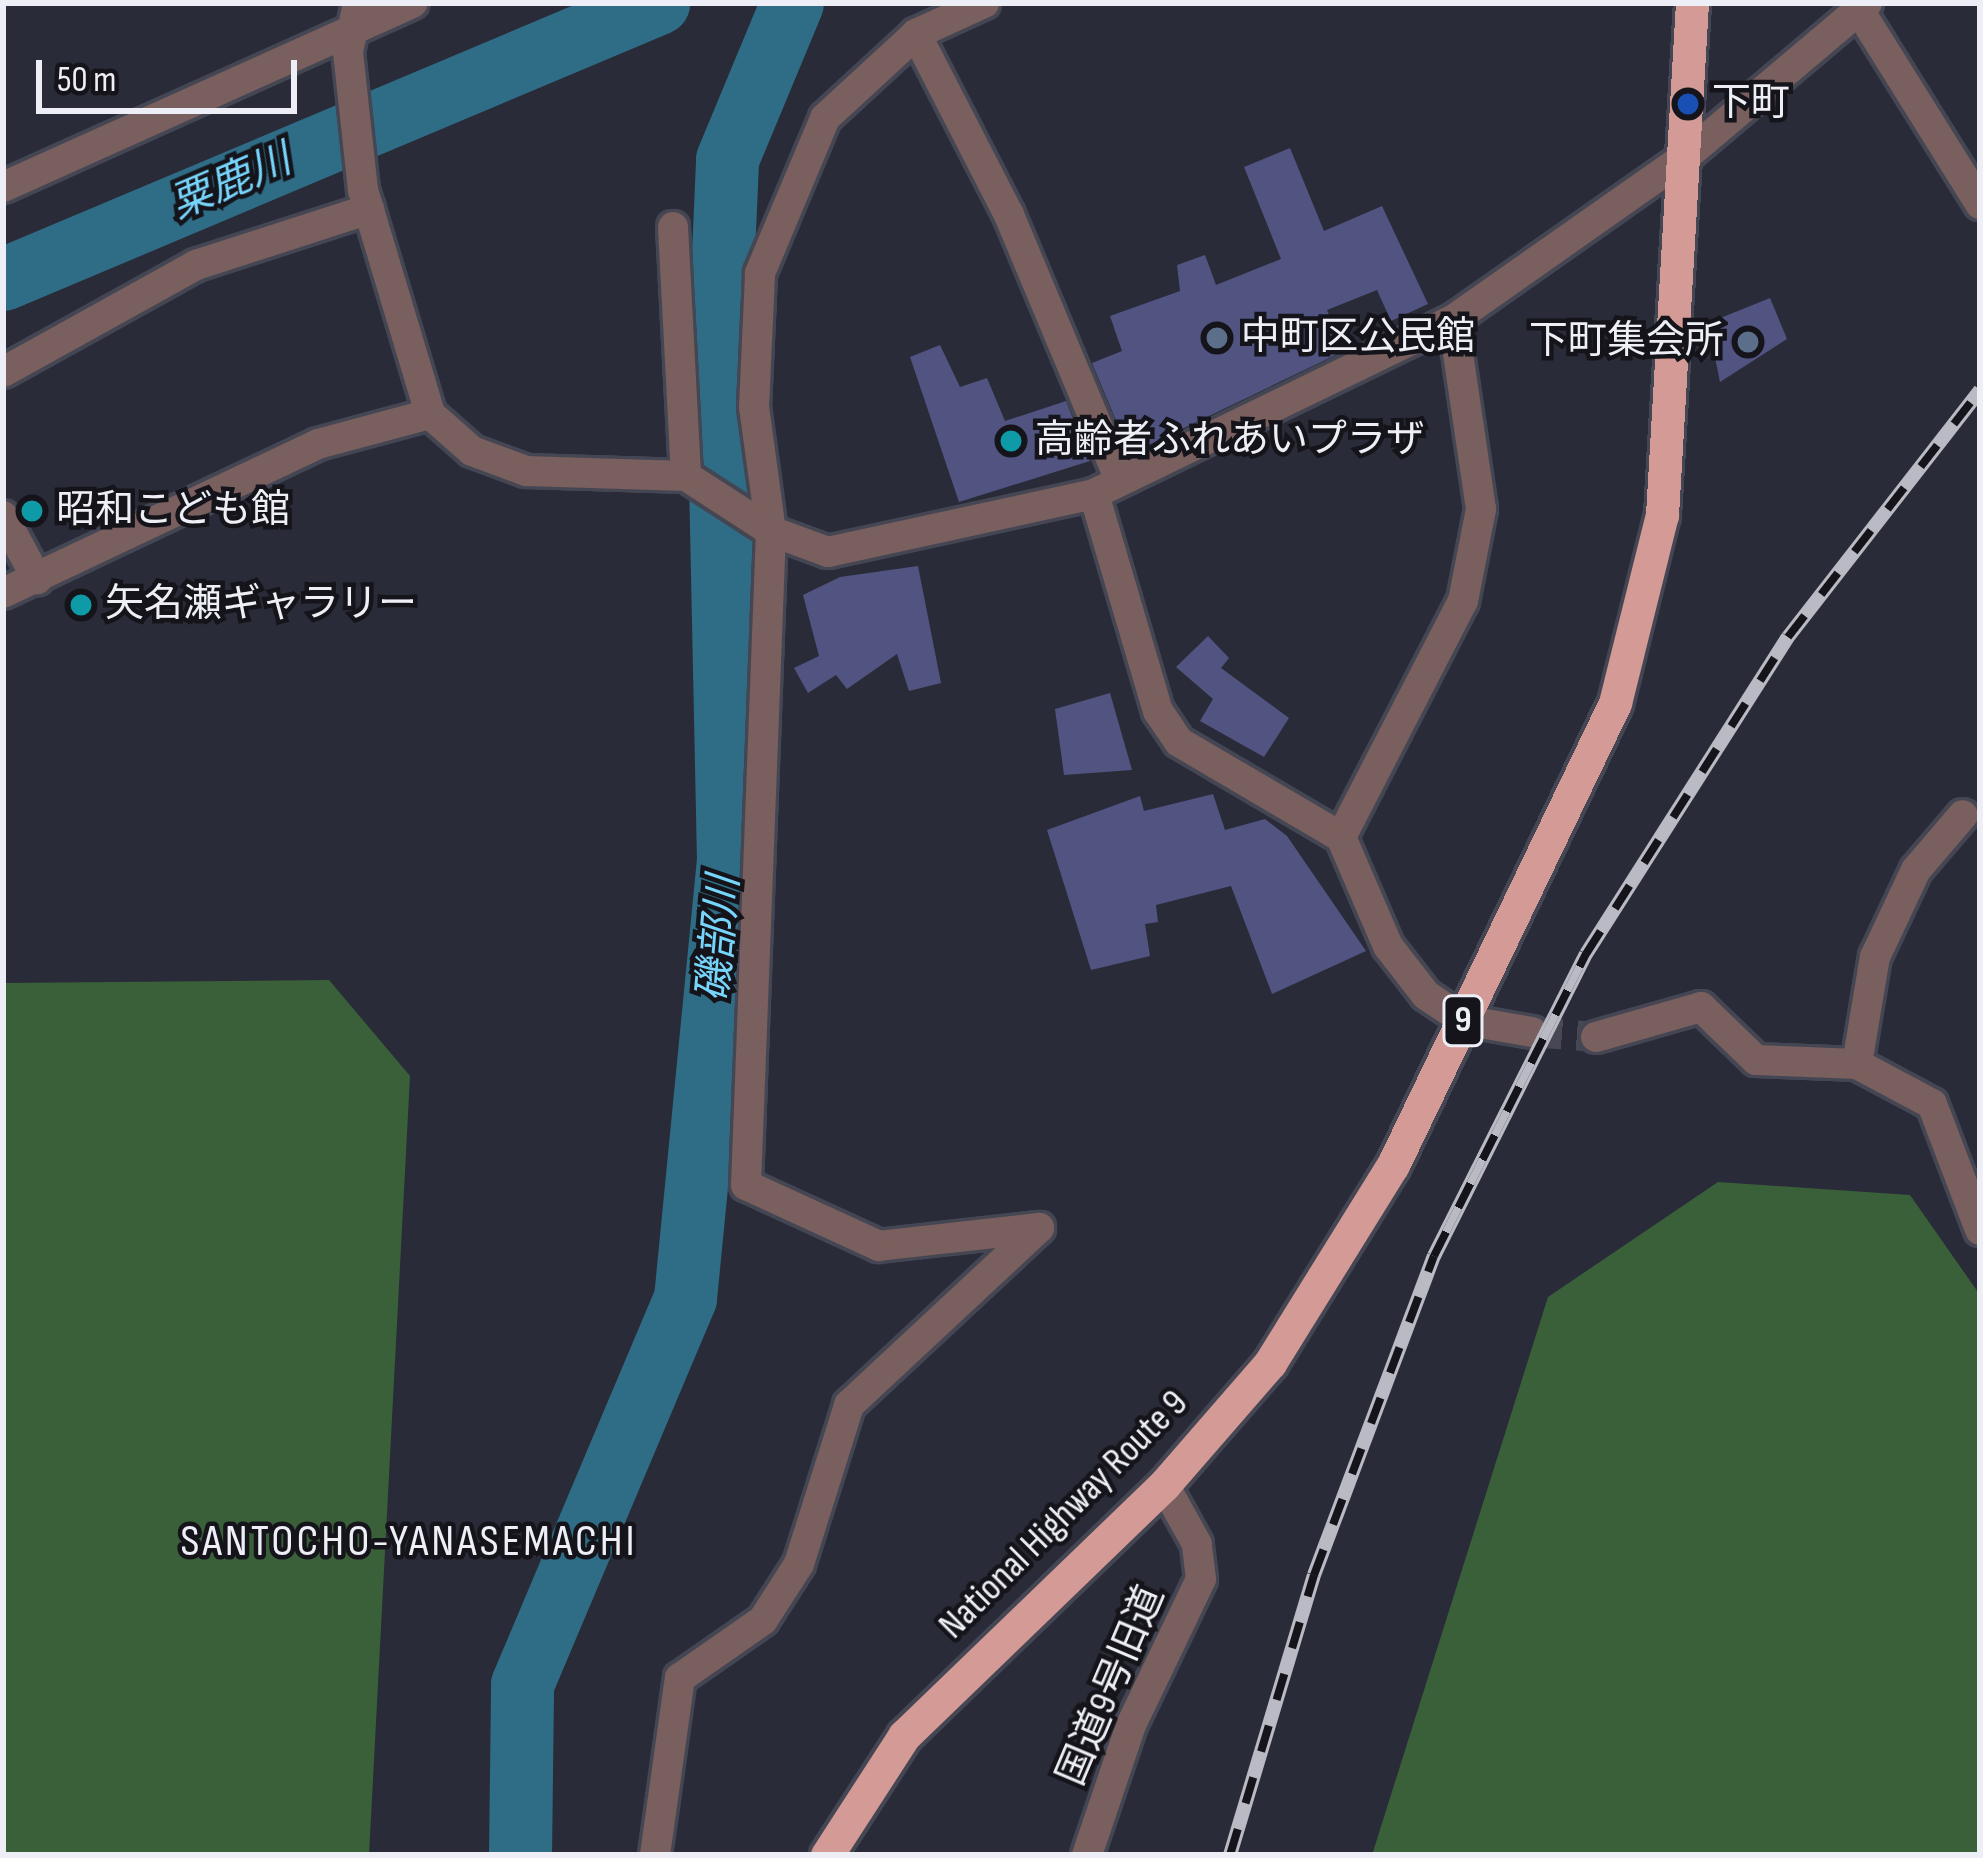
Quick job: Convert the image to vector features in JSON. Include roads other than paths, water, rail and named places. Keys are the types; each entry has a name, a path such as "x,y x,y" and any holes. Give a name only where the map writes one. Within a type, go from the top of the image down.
{"highway":[{"name":"National Highway Route 9","path":"827,1855 904,1736 1164,1485 1270,1363 1336,1266 1463,1020 1615,703 1638,631 1662,515 1692,3"}],"street":[{"path":"3,187 412,3"},
{"path":"655,1855 680,1678 763,1621 799,1564 850,1405 1039,1228 879,1246 746,1185 771,531 754,407 760,273 825,118 916,34 985,3"},
{"path":"353,27 366,200 430,414 472,451 526,471 686,476 771,531 828,552 1107,487 1453,320 1686,156 1863,6 1980,204"},
{"path":"916,34 1009,214 1107,487 1158,711 1179,742 1341,837 1388,946 1426,995 1463,1020 1532,1031"},
{"path":"3,372 196,265 366,200"},
{"path":"673,227 686,476"},
{"path":"1341,837 1463,601 1481,509 1453,320"},
{"path":"3,593 318,444 430,414"},
{"path":"3,516 38,579"},
{"path":"1856,1064 1875,957 1916,870 1963,815"},
{"path":"1596,1037 1701,1007 1756,1060 1856,1064 1932,1103 1980,1230"},
{"name":"国道9号旧道","path":"1087,1855 1131,1725 1201,1579 1197,1544 1164,1485"}],"waterway":[{"name":"粟鹿川","path":"3,279 658,3"},
{"name":"磯部川","path":"520,1855 522,1684 685,1298 728,860 718,368 727,159 792,3"}],"tunnel":[{"path":"1532,1032 1596,1037"}],"railway":[{"path":"1230,1855 1314,1575 1434,1256 1586,954 1788,637 1980,390"}],"place":[{"name":"下町","path":"1688,104"},
{"name":"中町区公民館","path":"1217,338"},
{"name":"下町集会所","path":"1748,342"},
{"name":"高齢者ふれあいプラザ","path":"1011,441"},
{"name":"昭和こども館","path":"32,511"},
{"name":"矢名瀬ギャラリー","path":"81,605"}],"district":[{"name":"SANTOCHO-YANASEMACHI","path":"409,1542"}]}
